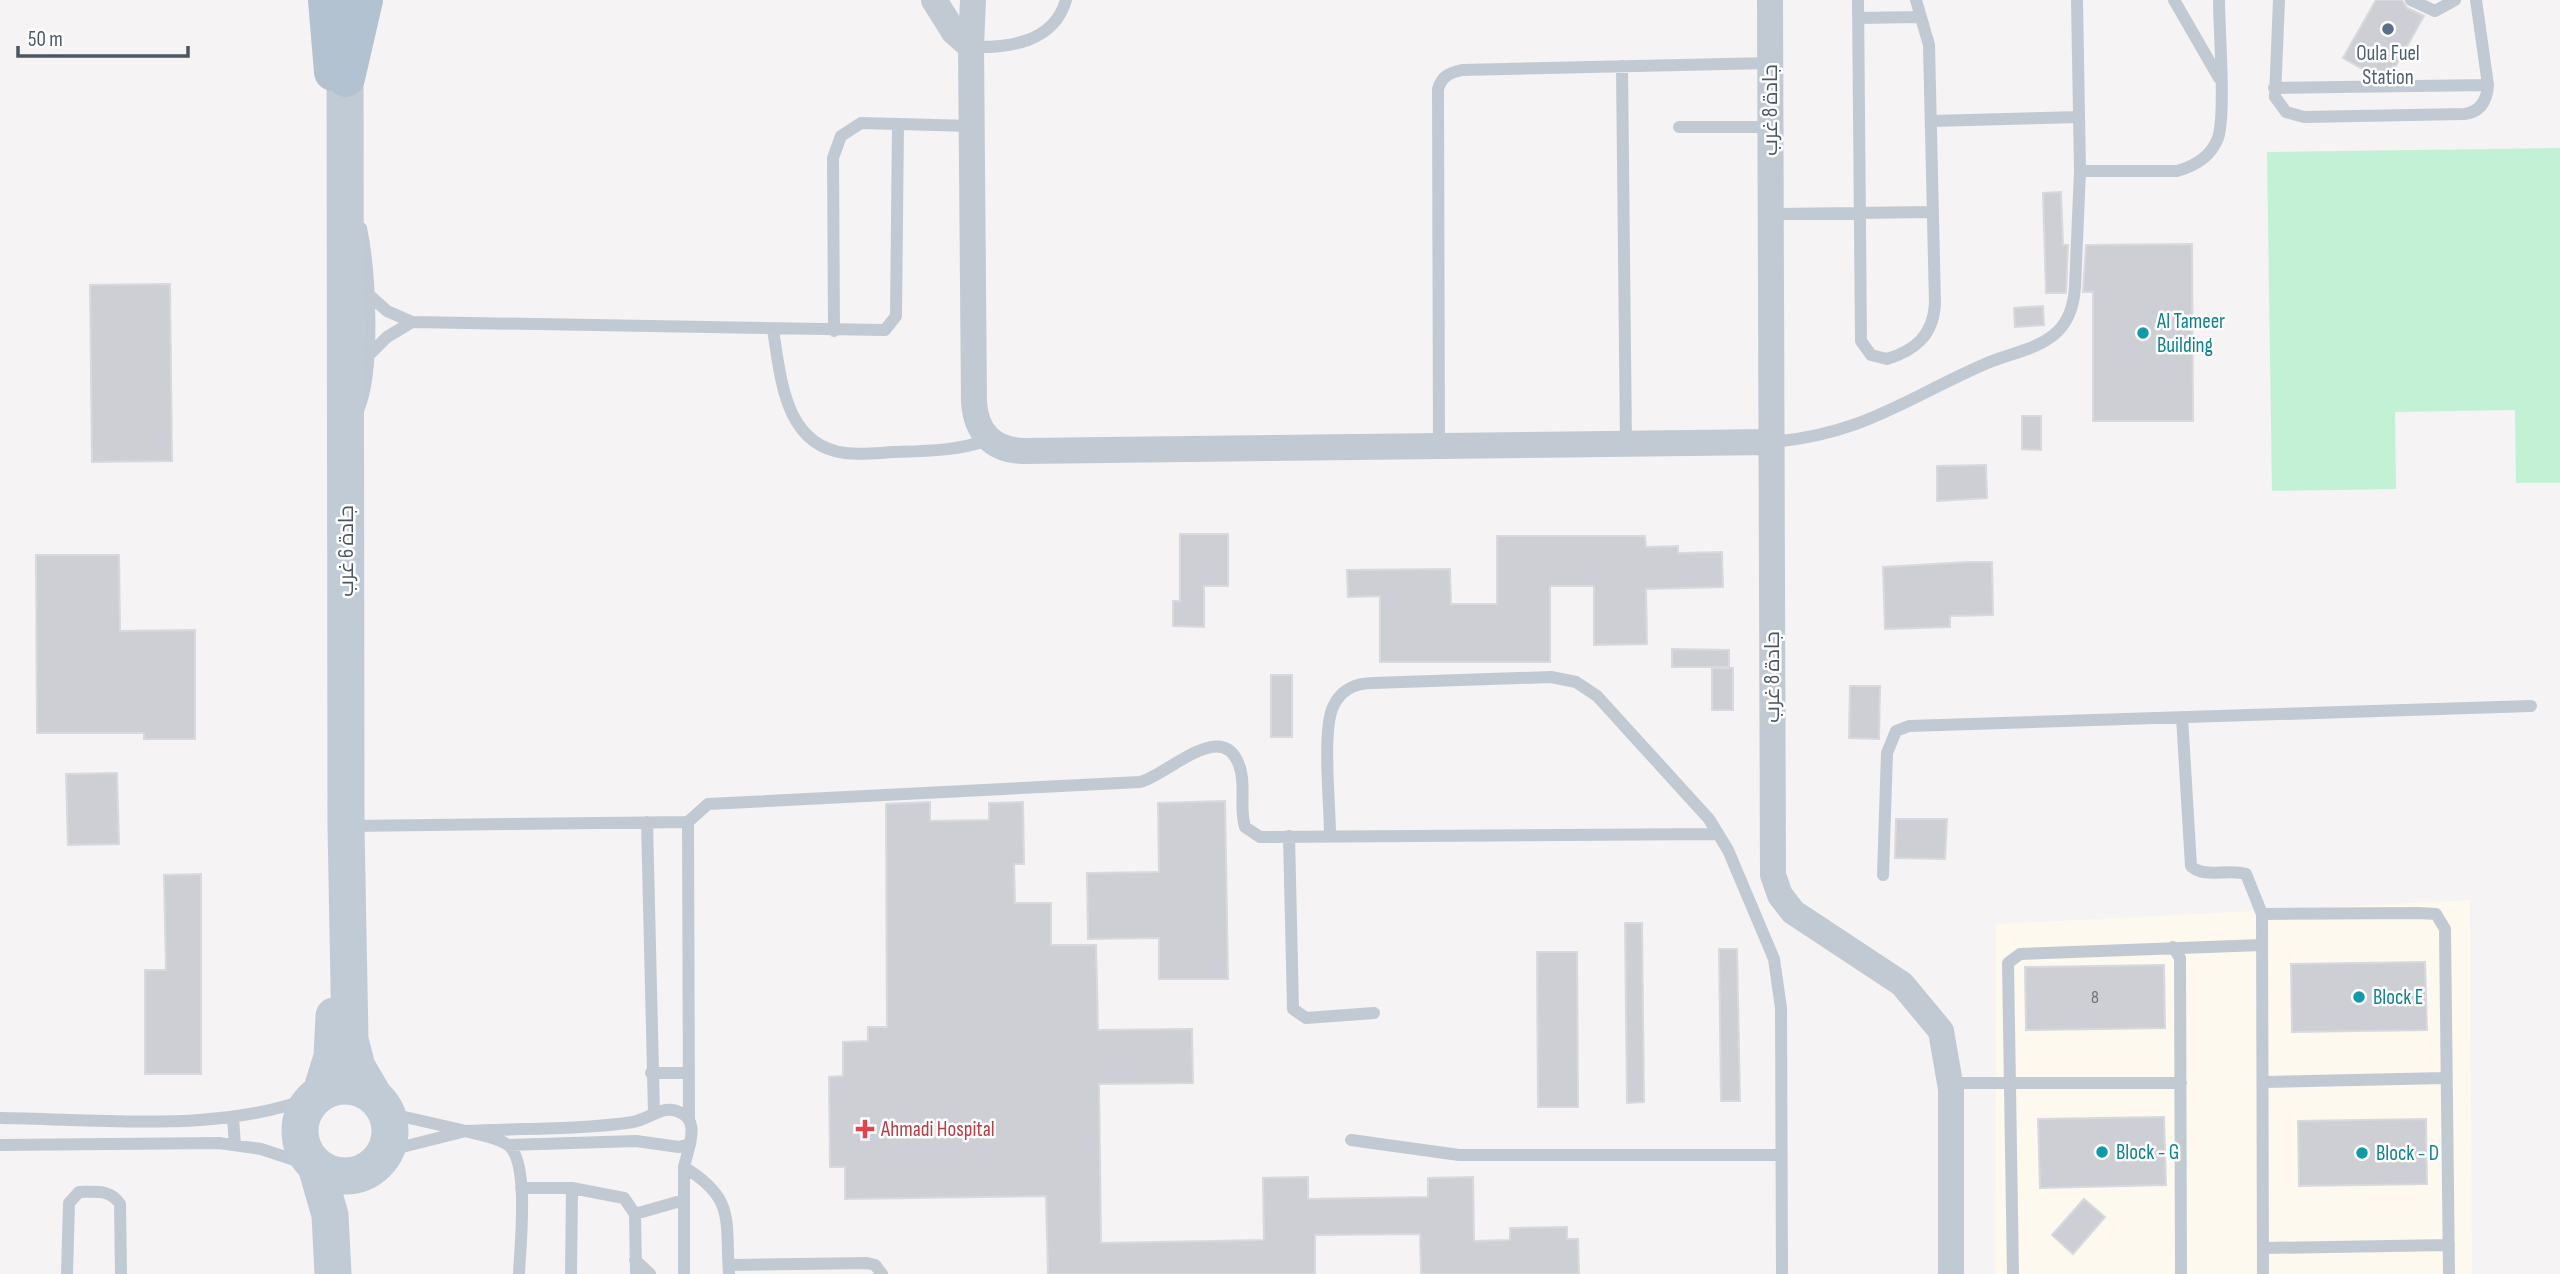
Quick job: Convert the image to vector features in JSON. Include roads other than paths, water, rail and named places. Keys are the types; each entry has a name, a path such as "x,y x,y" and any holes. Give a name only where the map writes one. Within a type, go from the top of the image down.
{"main road":[{"path":"330,0 340,75"},
{"name":"جادة 6 غرب","path":"318,1094 334,1041 331,849 340,75 344,0"},
{"path":"340,75 364,0"},
{"name":"جادة 6 غرب","path":"340,75 346,187 346,826 350,1040 357,1067 380,1104"},
{"path":"333,1274 331,1222 315,1166 303,1147 300,1132 303,1116 318,1094 348,1086 380,1104 390,1138 349,1218 348,1274"},
{"path":"315,1166 337,1176 360,1174 378,1160"}],"street":[{"path":"934,0 954,32 971,47"},
{"path":"973,0 971,47 974,402 979,429 988,440 1010,451 1023,452 1771,442"},
{"name":"جادة 8 غرب","path":"1770,0 1772,850 1776,885 1793,912 1902,984 1941,1031 1950,1083 1951,1274"}],"lane":[{"path":"971,47 1012,46 1034,39 1052,25 1066,0"},
{"path":"1858,0 1861,341 1871,355 1887,359 1920,342 1932,325 1935,304 1929,45 1916,0"},
{"path":"1771,442 1810,439 1865,422 1918,399 1976,368 2040,343 2059,330 2074,303 2080,171 2077,0"},
{"path":"2174,0 2220,79"},
{"path":"2080,171 2177,171 2202,160 2218,137 2219,0"},
{"path":"2279,0 2274,88 2279,106 2294,116 2304,117 2472,113 2483,105 2488,85 2476,0"},
{"path":"2411,0 2435,11 2455,0"},
{"path":"1858,19 1920,17"},
{"path":"1439,447 1438,89 1441,80 1450,72 1461,70 1770,63"},
{"path":"1622,66 1626,446"},
{"path":"2274,88 2488,85"},
{"path":"1931,121 2079,117"},
{"path":"834,331 835,146 849,128 861,124 972,126"},
{"path":"367,293 387,311 412,322 881,332 895,320 898,124"},
{"path":"1679,127 1770,127"},
{"path":"346,187 361,230 367,293 367,357 362,399 346,433"},
{"path":"1770,214 1933,212"},
{"path":"367,357 387,337 412,322"},
{"path":"773,330 789,410 798,426 827,448 863,454 946,450 988,440"},
{"path":"1330,834 1329,719 1332,709 1344,692 1363,683 1538,677 1576,682 1598,696 1697,805 1718,834 1768,944 1778,975 1781,1008 1782,1274"},
{"path":"1883,875 1887,752 1896,731 1909,726 2531,706"},
{"path":"2182,717 2191,866 2201,872 2235,870 2246,874 2262,914 2263,1274"},
{"path":"346,826 688,822 708,804 1140,782 1159,776 1195,751 1214,746 1223,749 1238,762 1241,771 1243,821 1248,832 1260,837 1330,834 1718,834"},
{"path":"647,822 654,1113"},
{"path":"684,1274 684,1167 692,1131 687,1073 688,822"},
{"path":"1289,836 1293,1009 1306,1018 1374,1013"},
{"path":"2262,914 2436,914 2445,929 2449,1274"},
{"path":"2013,1274 2008,963 2020,954 2262,945"},
{"path":"2173,947 2180,958 2181,1274"},
{"path":"651,1073 687,1073"},
{"path":"2263,1082 2446,1077"},
{"path":"1950,1083 2181,1083"},
{"path":"0,1118 233,1118 267,1112 318,1094"},
{"path":"380,1104 508,1145 636,1141 679,1147 690,1143"},
{"path":"378,1160 466,1130 633,1122 662,1110 674,1111 689,1119"},
{"path":"233,1118 235,1145"},
{"path":"173,1120 173,1144"},
{"path":"1351,1139 1460,1155 1780,1155"},
{"path":"0,1146 235,1145 275,1152 315,1166"},
{"path":"508,1145 518,1161 521,1188 519,1274"},
{"path":"684,1167 710,1184 724,1206 729,1269 867,1263 875,1265 882,1274"},
{"path":"521,1188 572,1188 614,1193 630,1203 635,1214 636,1274"},
{"path":"571,1274 572,1188"},
{"path":"67,1274 69,1203 79,1192 106,1192 114,1195 120,1204 121,1274"},
{"path":"635,1214 684,1199"},
{"path":"2263,1248 2449,1245"},
{"path":"635,1260 650,1274"}],"place":[{"name":"Oula Fuel Station","path":"2388,29"},
{"name":"Al Tameer Building","path":"2143,333"},
{"name":"Block E","path":"2359,997"},
{"name":"Ahmadi Hospital","path":"865,1129"},
{"name":"Block - G","path":"2102,1152"},
{"name":"Block - D","path":"2362,1153"}]}
